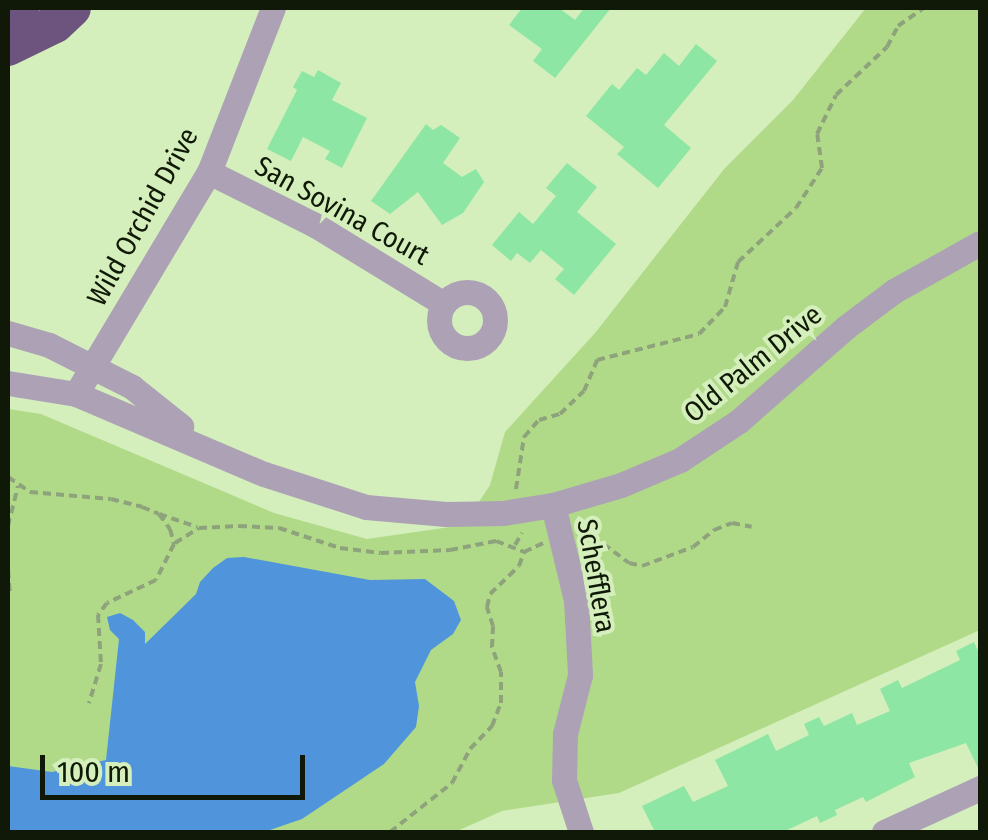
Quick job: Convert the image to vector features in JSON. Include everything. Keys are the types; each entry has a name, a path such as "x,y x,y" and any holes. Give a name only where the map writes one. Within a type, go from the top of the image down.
{"highway":[{"path":"8,16 20,8"},
{"path":"8,47 55,24 72,8"}],"street":[{"name":"Wild Orchid Drive","path":"76,394 209,172 273,8"},
{"name":"San Sovina Court","path":"209,172 315,225 444,304"},
{"name":"Old Palm Drive","path":"8,384 76,394 204,445 264,474 366,507 446,514 519,510 552,505 680,460 739,421 846,326 894,291 980,244"},
{"name":"Old Palm Drive","path":"8,332 93,366 132,387 204,445"},
{"name":"Schefflera","path":"552,505 576,600 580,675 564,734 564,780 581,832"},
{"path":"884,832 980,788"}],"path":[{"path":"516,546 523,536 516,466 524,438 539,420 560,414 584,391 596,360 699,334 724,307 738,262 796,208 822,168 817,134 836,95 887,47 898,26 924,8"},
{"path":"8,477 18,486 49,496 111,499 199,528 279,528 340,548 382,553 450,550 496,540 524,552"},
{"path":"8,526 18,486"},
{"path":"158,514 170,529 174,544"},
{"path":"524,552 561,539 594,536 629,563 642,566 693,547 714,530 732,524 752,527"},
{"path":"89,703 101,664 98,615 107,604 156,580 174,544 199,528"},
{"path":"390,832 452,784 470,749 492,726 501,703 501,672 487,607 490,594 519,566 524,552"},
{"path":"8,570 10,593"}],"green space":[{"path":"866,8 980,8 980,630 619,793 502,811 455,832 8,832 8,409 41,414 274,513 367,539 464,525 490,485 505,432 595,333 725,168 793,100"}],"water":[{"path":"244,557 370,580 425,579 454,601 461,620 453,634 431,650 415,682 419,706 416,727 384,764 302,819 264,832 8,832 8,766 52,772 106,760 119,639 110,630 107,617 120,613 133,620 145,632 145,644 196,594 200,582 213,568 227,558"}],"building":[{"path":"522,8 559,8 575,20 584,8 611,8 555,78 533,61 542,49 509,25"},
{"path":"696,44 717,61 664,125 691,148 658,188 617,154 624,147 586,116 612,84 619,90 637,68 646,75 664,53 679,66"},
{"path":"318,70 341,83 332,100 367,118 342,168 325,159 330,151 303,137 291,161 267,149 297,90 293,87 302,71 314,77"},
{"path":"426,124 433,130 441,125 460,138 443,163 462,177 476,169 484,182 463,213 442,225 418,192 390,214 371,201"},
{"path":"567,163 597,187 577,212 616,244 574,295 555,279 564,269 541,250 530,263 517,253 511,261 492,245 519,212 533,224 556,196 546,188"},
{"path":"974,642 980,655 980,772 966,743 909,763 915,777 866,802 863,797 835,810 837,815 820,823 817,816 783,832 655,832 642,806 684,786 693,802 728,786 715,760 768,734 776,751 809,735 804,724 819,717 824,726 852,713 857,725 890,711 880,689 898,680 902,688 960,660 956,651"}]}
